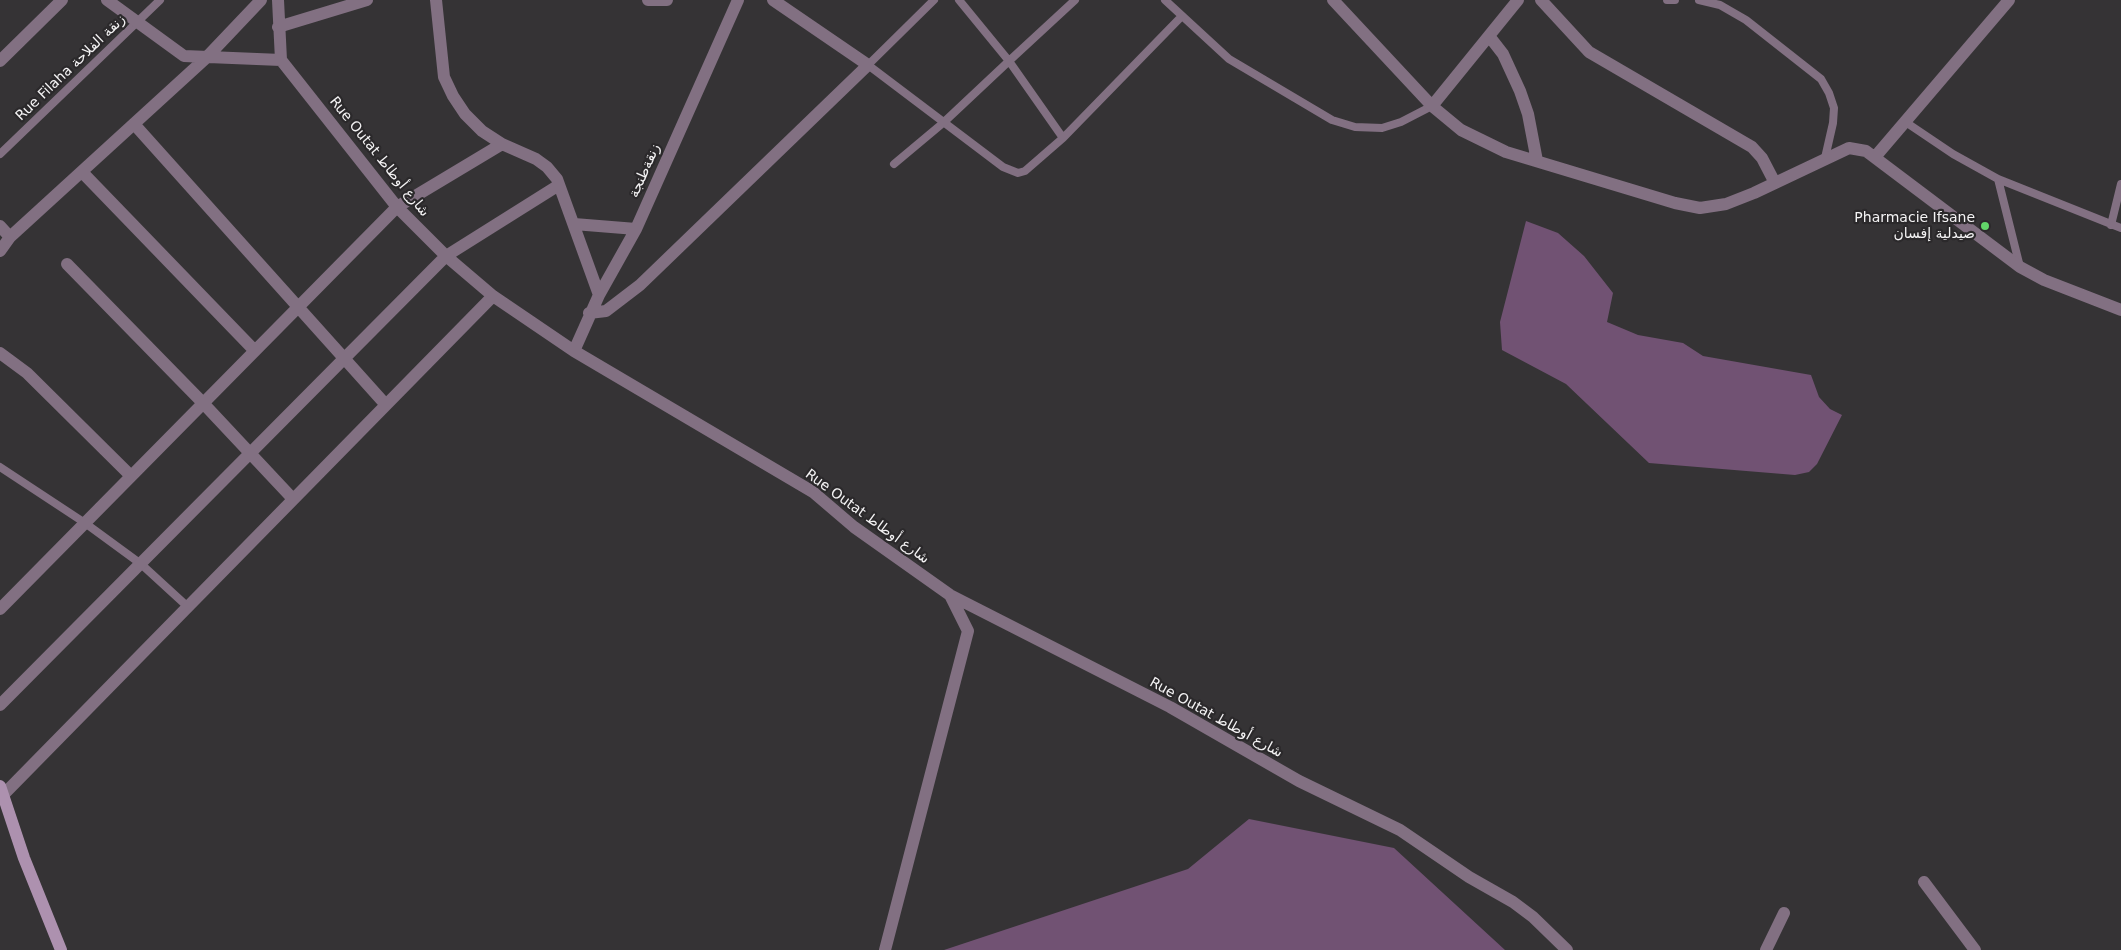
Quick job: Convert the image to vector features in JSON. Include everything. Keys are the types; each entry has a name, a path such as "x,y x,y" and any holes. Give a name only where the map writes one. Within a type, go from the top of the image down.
{"street":[{"path":"0,61 62,0"},
{"path":"107,0 136,23 184,56 281,60 278,0"},
{"path":"0,251 10,237 206,58 261,0"},
{"path":"278,27 367,0"},
{"path":"436,0 444,77 465,114 482,131 502,144 536,159 547,167 560,185 599,295"},
{"path":"648,0 667,0"},
{"name":"زنقةطنجة","path":"574,351 599,295 636,229 738,0"},
{"path":"590,313 606,311 640,285 868,65 772,0"},
{"path":"1333,0 1432,106 1461,130 1506,152 1675,203 1700,208 1726,204 1849,148 1866,151 2020,267 2044,280 2121,310"},
{"path":"1432,106 1518,0"},
{"path":"1541,0 1589,52 1752,147 1762,158 1775,183"},
{"path":"1875,157 2010,0"},
{"path":"1489,36 1503,54 1520,91 1528,114 1536,161"},
{"name":"Rue Outat شارع أوطاط","path":"281,60 397,207 446,256 493,296 574,351 813,492 861,532 950,595 1170,707 1299,781 1400,830 1469,877 1513,902 1533,917 1567,950"},
{"path":"134,124 386,405"},
{"path":"0,610 397,207 502,144"},
{"path":"82,172 255,351"},
{"path":"0,705 446,256 560,185"},
{"path":"574,224 636,229"},
{"path":"0,226 10,237"},
{"path":"68,264 293,499"},
{"path":"61,950 24,858 2,790 188,606 493,296"},
{"path":"0,353 27,373 131,476"},
{"path":"885,950 968,631 950,595"},
{"path":"1924,882 1975,950"},
{"path":"1766,950 1784,914"}],"lane":[{"name":"Rue Filaha زنقة الفلاحة","path":"0,154 160,0"},
{"path":"934,0 868,65 1003,167 1018,173 1025,171 1063,138 1181,17"},
{"path":"959,0 1009,62 1063,138"},
{"path":"894,164 943,123 1075,0"},
{"path":"1165,0 1181,17 1229,59 1332,120 1355,128 1382,128 1401,122 1432,106"},
{"path":"1667,0 1675,0"},
{"path":"1699,0 1720,5 1746,20 1821,79 1829,93 1834,108 1833,124 1825,158"},
{"path":"1904,121 1952,154 1998,179 2121,228"},
{"path":"1998,179 2020,267"},
{"path":"2111,225 2121,184"},
{"path":"0,467 85,523 140,564 188,606"}],"shaded area":[{"path":"1526,221 1558,233 1584,256 1613,293 1607,322 1638,335 1683,343 1703,356 1811,375 1819,397 1830,409 1842,415 1817,464 1809,472 1795,475 1649,463 1566,384 1502,350 1500,322"},
{"path":"1249,819 1394,848 1505,950 944,950 1188,869"}],"place":[{"name":"Pharmacie Ifsane صيدلية إفسان","path":"1985,226"}]}
